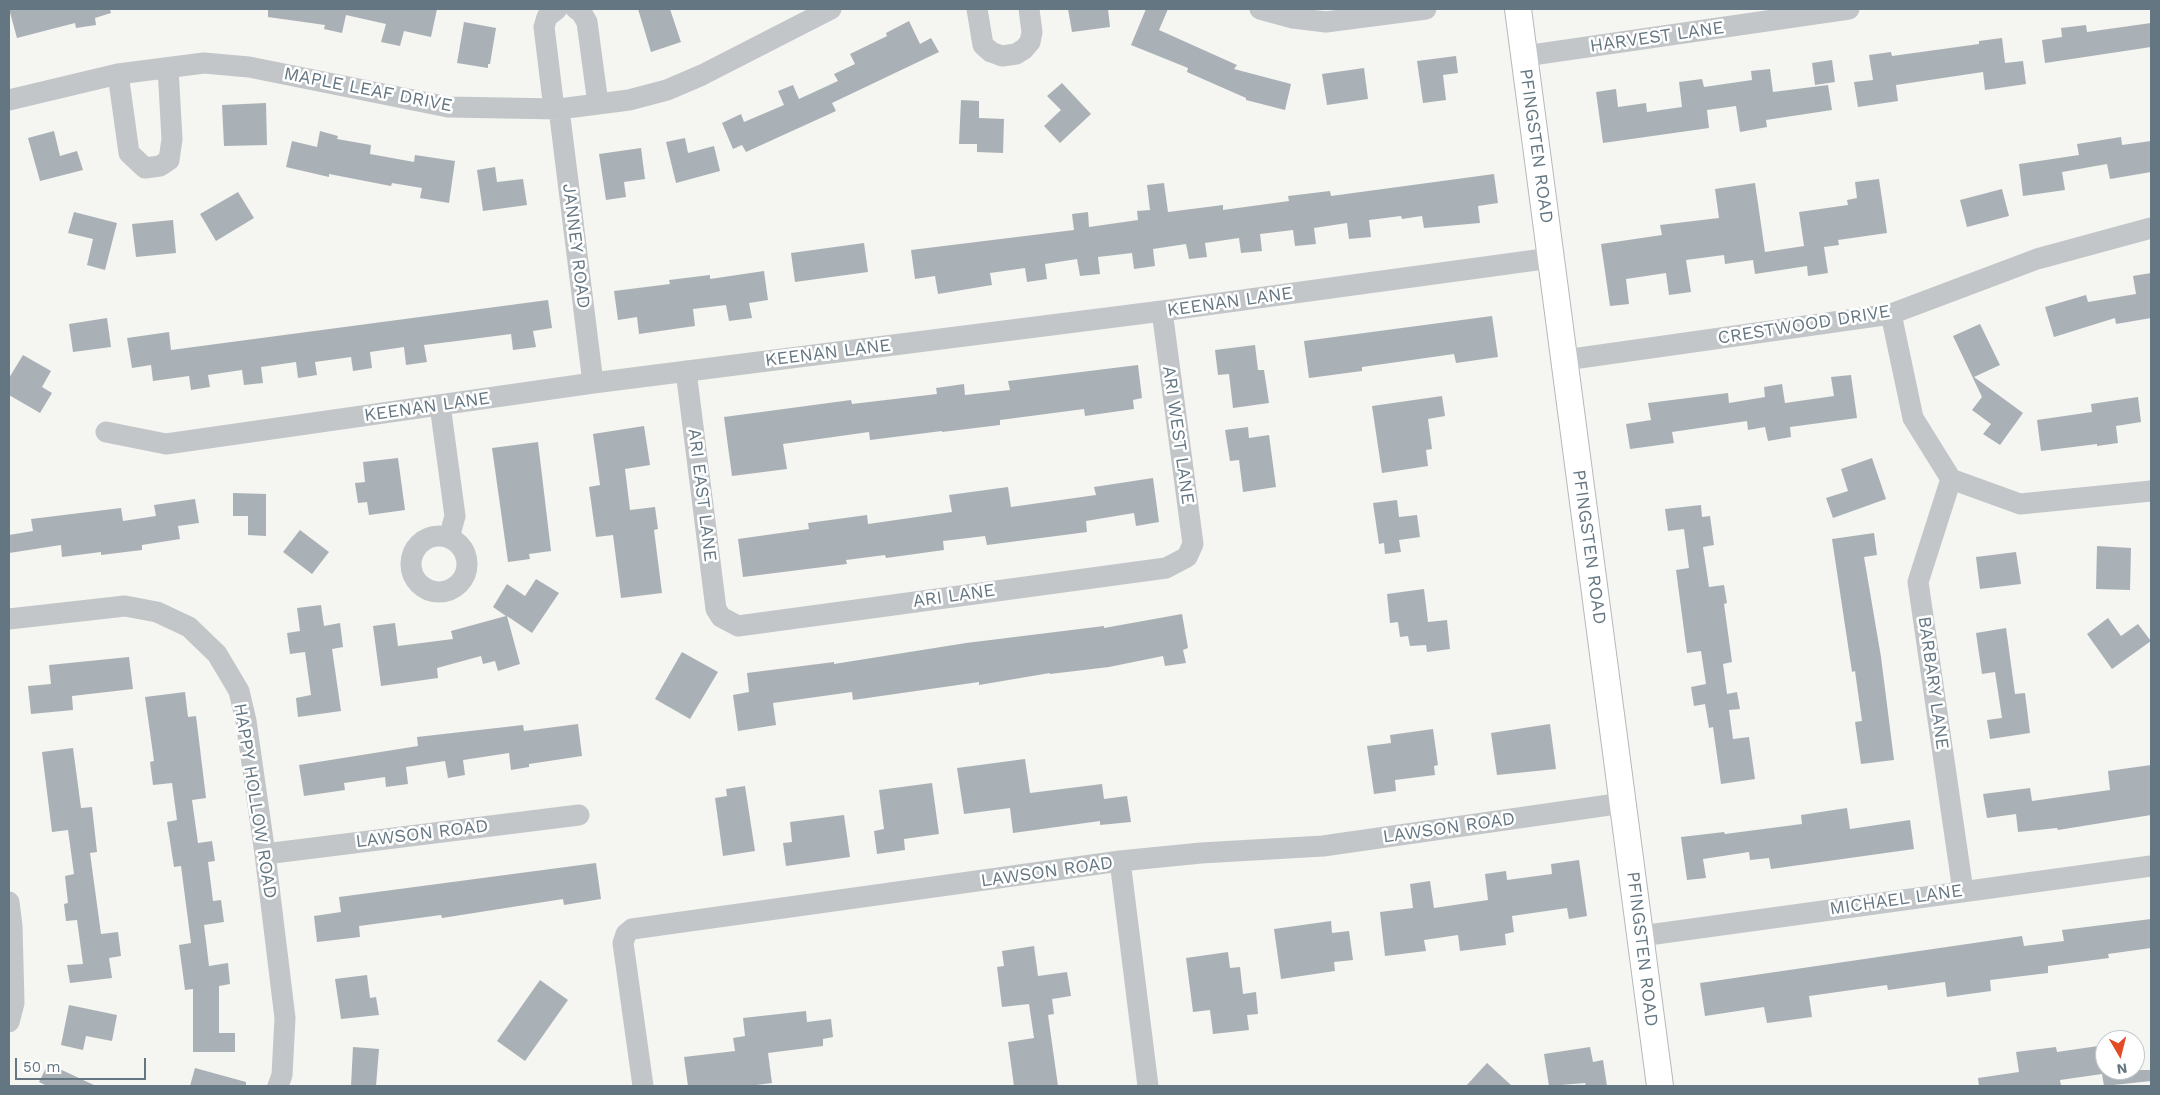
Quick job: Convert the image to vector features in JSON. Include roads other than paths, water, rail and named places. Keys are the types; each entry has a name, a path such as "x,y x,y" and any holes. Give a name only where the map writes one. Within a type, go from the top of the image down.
{"main road":[{"name":"PFINGSTEN ROAD","path":"1518,9 1660,1086"}],"street":[{"name":"JANNEY ROAD","path":"557,9 553,10 547,17 544,27 593,383"},
{"path":"576,9 581,12 587,22 598,104"},
{"name":"MAPLE LEAF DRIVE","path":"9,100 118,74 204,63 249,67 448,107 556,109 628,100 667,90 702,75 831,9"},
{"path":"977,9 983,44 991,52 1002,56 1016,54 1030,42 1032,32 1029,9"},
{"path":"1260,9 1292,18 1326,22 1426,9"},
{"name":"HARVEST LANE","path":"1525,56 1849,9"},
{"path":"118,74 129,153 144,168 160,166 169,160 172,139 168,68"},
{"name":"CRESTWOOD DRIVE","path":"1565,360 1891,314 2037,259 2151,228"},
{"name":"KEENAN LANE","path":"106,432 166,444 593,383 1162,311 1551,258"},
{"name":"ARI WEST LANE","path":"1162,311 1193,544 1187,557"},
{"path":"1891,314 1913,418 1951,479 2020,504 2151,491"},
{"name":"ARI EAST LANE","path":"686,371 716,609 721,617"},
{"path":"440,405 455,516 449,538"},
{"name":"BARBARY LANE","path":"1951,479 1918,582 1963,891"},
{"name":"ARI LANE","path":"721,617 738,626 1166,568 1187,557"},
{"name":"HAPPY HOLLOW ROAD","path":"9,619 125,606 157,612 190,627 217,654 239,692 246,721 265,854 285,1018 282,1075 278,1086"},
{"name":"LAWSON ROAD","path":"643,1086 623,943 626,934 632,929 1120,861 1201,853 1324,846 1623,803"},
{"name":"LAWSON ROAD","path":"265,854 579,815"},
{"path":"1120,861 1148,1086"},
{"name":"MICHAEL LANE","path":"1640,936 2151,866"},
{"path":"9,902 12,926 14,1003 9,1022"}]}
